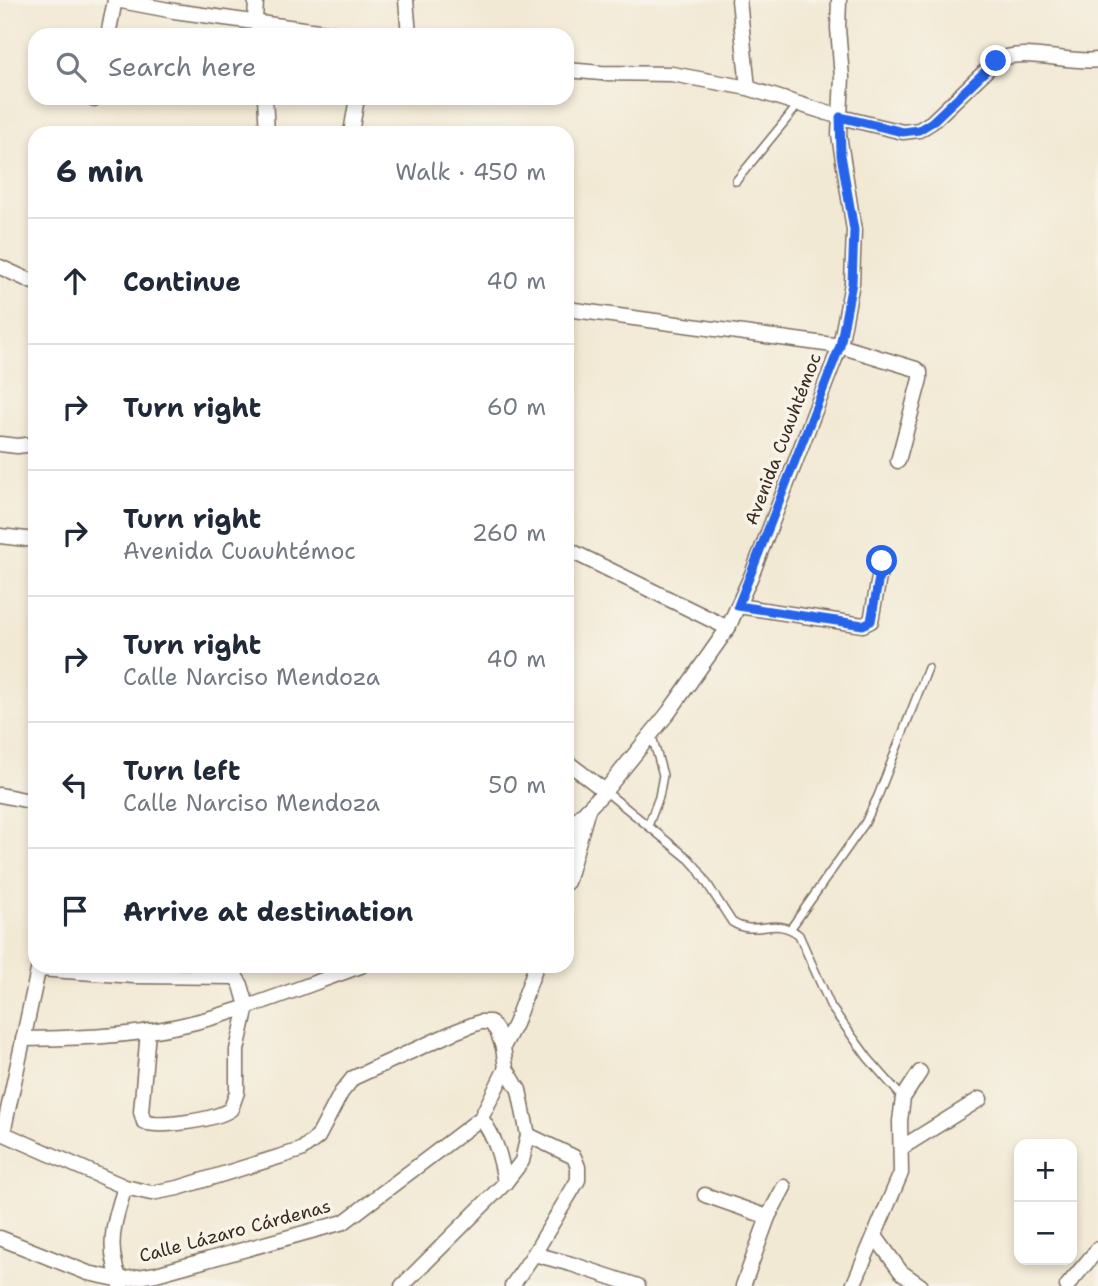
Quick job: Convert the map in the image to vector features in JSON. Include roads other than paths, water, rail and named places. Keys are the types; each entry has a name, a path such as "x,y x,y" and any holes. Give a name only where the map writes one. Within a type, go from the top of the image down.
{"street":[{"path":"110,28 116,0 174,11 255,21 269,28"},
{"path":"255,21 256,0"},
{"path":"406,0 408,28"},
{"path":"739,0 748,88"},
{"name":"Avenida Cuauhtémoc","path":"574,823 652,734 729,628 840,346 852,283 854,230 841,155 839,0"},
{"path":"574,71 671,74 748,88 840,117 903,132 919,130 932,122 996,61 1006,56 1098,60"},
{"path":"265,105 267,126"},
{"path":"352,126 356,105"},
{"path":"0,267 28,280"},
{"path":"574,310 840,346 916,369 920,372 920,379 898,461"},
{"path":"0,444 28,445"},
{"path":"0,536 28,539"},
{"path":"574,552 729,628"},
{"path":"738,606 863,625 871,621 882,561"},
{"path":"574,767 605,791"},
{"path":"0,794 28,800"},
{"path":"574,858 589,809"},
{"path":"38,973 1,1133 125,1187 151,1193 178,1188 301,1150 318,1137 341,1093 353,1078 454,1032 480,1022 490,1022 503,1047 506,1068 519,1090 528,1135 522,1161 505,1183 402,1286"},
{"path":"102,973 134,976 193,973"},
{"path":"148,1031 141,1112 144,1122 175,1122 217,1116 231,1109 237,1091 237,1050 247,1006 244,992 234,973"},
{"path":"23,1039 148,1031 205,1020 341,973"},
{"path":"503,1047 515,1024 533,973"},
{"name":"Calle Lázaro Cárdenas","path":"0,1238 88,1273 121,1283 344,1223 481,1118 506,1068"},
{"path":"853,1286 901,1173 900,1121 903,1098 920,1072"},
{"path":"901,1149 980,1099"},
{"path":"481,1118 493,1135 500,1152 505,1183"},
{"path":"512,1286 578,1180 578,1167 574,1157 528,1135"},
{"path":"743,1286 768,1217 784,1186"},
{"path":"121,1283 112,1244 115,1220 125,1187"},
{"path":"705,1195 768,1217"},
{"path":"875,1236 901,1272 920,1286"},
{"path":"1067,1286 1098,1249"},
{"path":"534,1254 638,1286"}],"lane":[{"path":"736,181 799,104"},
{"path":"791,928 865,823 928,668"},
{"path":"648,826 659,797 663,775 652,734"},
{"path":"605,791 667,839 697,868 732,922 740,927 754,929 774,924 791,928 799,935 831,1007 868,1058 903,1098"}]}
